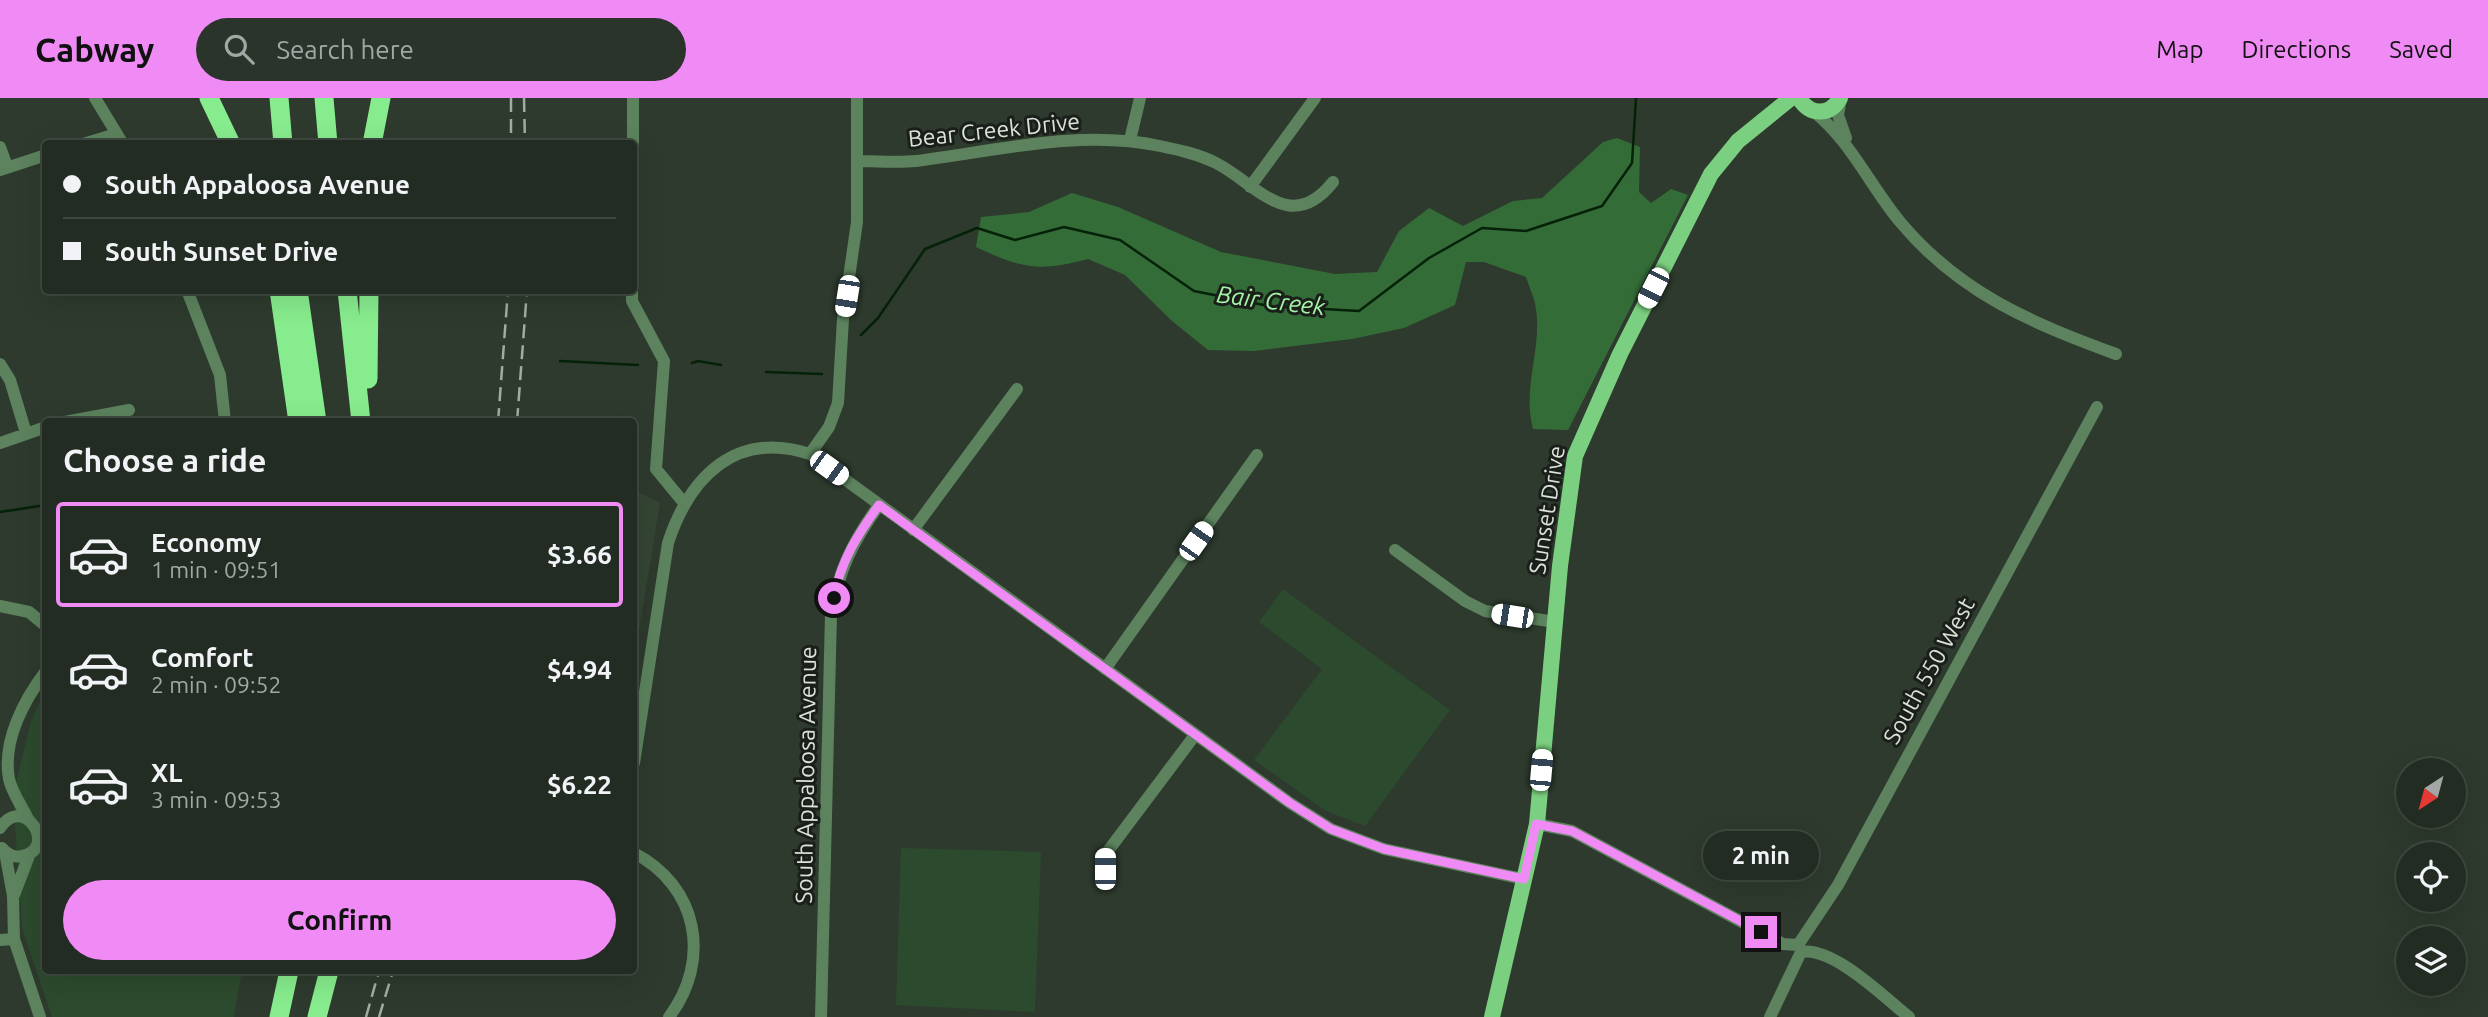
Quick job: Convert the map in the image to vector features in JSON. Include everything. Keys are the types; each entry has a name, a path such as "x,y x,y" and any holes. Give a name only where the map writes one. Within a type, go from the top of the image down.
{"highway":[{"path":"209,98 229,140"},
{"path":"279,98 283,140"},
{"path":"324,98 328,140"},
{"path":"373,140 381,98"},
{"path":"280,294 297,418"},
{"path":"299,294 316,418"},
{"path":"346,294 361,418"},
{"path":"368,418 369,294"},
{"path":"279,1017 288,974"},
{"path":"317,1017 327,974"}],"main road":[{"name":"Sunset Drive","path":"1492,1017 1536,824 1555,622 1575,456 1620,354 1698,200 1730,150 1791,98"},
{"path":"1765,120 1807,106 1830,110 1840,98"}],"street":[{"path":"95,98 119,139"},
{"path":"633,98 633,140"},
{"path":"810,454 829,427 838,402 843,319 857,222 857,98"},
{"path":"1130,140 1140,98"},
{"path":"1250,187 1315,98"},
{"path":"1840,98 1839,115 1850,148"},
{"path":"1807,106 1850,148 1900,222 1955,276 2021,318 2116,354"},
{"name":"Bear Creek Drive","path":"858,161 913,161 1040,142 1130,140 1192,153 1218,164 1266,198 1302,205 1318,201 1333,182"},
{"path":"0,147 4,168 42,156"},
{"path":"189,294 220,375 225,418"},
{"path":"632,294 632,301 664,361 656,469 684,503"},
{"path":"0,364 10,380 26,433"},
{"path":"913,530 1017,389"},
{"name":"South 550 West","path":"1770,1017 1800,949 1838,885 2097,407"},
{"path":"86,418 129,410"},
{"path":"0,443 42,428"},
{"path":"637,744 668,544 684,503 709,473 730,455 752,447 785,446 810,454 1195,735 1331,829 1384,849 1524,879"},
{"path":"1105,669 1257,455"},
{"name":"South Appaloosa Avenue","path":"821,1017 831,615 837,580 852,543 879,505"},
{"path":"1395,550 1465,601 1485,611 1555,622"},
{"path":"0,606 29,612 42,623"},
{"path":"13,895 37,848 36,826 12,788 9,777 11,735 31,691 42,676"},
{"path":"1105,884 1105,855 1195,735"},
{"path":"1,826 11,805 12,788"},
{"path":"1,826 15,817 36,826"},
{"path":"1536,824 1572,831 1783,944 1817,954 1846,968 1878,990 1909,1017"},
{"path":"1,847 18,857 37,848"},
{"path":"1,847 13,895 14,939 40,1017"},
{"path":"637,855 666,874 690,918 694,944 692,970 684,996 669,1017"},
{"path":"0,940 14,939"}],"shaded area":[{"path":"637,492 660,503 637,643"}],"green space":[{"path":"1617,138 1640,147 1639,192 1651,203 1671,189 1688,195 1568,430 1533,429 1530,398 1537,324 1535,305 1526,277 1484,262 1466,262 1455,305 1404,328 1352,339 1254,351 1208,350 1172,321 1125,275 1088,259 1056,266 1031,266 1006,260 976,247 981,217 1029,212 1072,193 1118,207 1221,252 1335,274 1377,272 1399,231 1429,208 1463,226 1513,201 1542,198 1603,142"},
{"path":"1283,589 1450,710 1365,826 1326,811 1254,760 1322,669 1259,622"},
{"path":"42,698 42,974 241,974 234,1017 52,1017 22,928 13,795 31,721"},
{"path":"901,848 1041,852 1035,1012 896,1005"}],"waterway":[{"name":"Bair Creek","path":"861,335 878,318 925,249 977,228 1015,240 1064,227 1120,240 1194,291 1269,306 1359,311 1429,258 1482,228 1526,231 1602,206 1632,163 1636,98"},
{"name":"Bair Creek","path":"560,361 638,365"},
{"name":"Bair Creek","path":"692,363 698,361 721,365"},
{"name":"Bair Creek","path":"766,372 822,374"},
{"name":"Bair Creek","path":"0,512 42,506"}],"railway":[{"path":"511,98 511,140"},
{"path":"524,98 525,140"},
{"path":"498,418 508,294"},
{"path":"517,418 527,294"},
{"path":"366,1017 378,974"},
{"path":"379,1017 392,974"}],"route":[{"path":"834,598 837,580 852,543 879,505 1290,803 1331,829 1384,849 1524,879 1536,824 1572,831 1761,932"}]}
